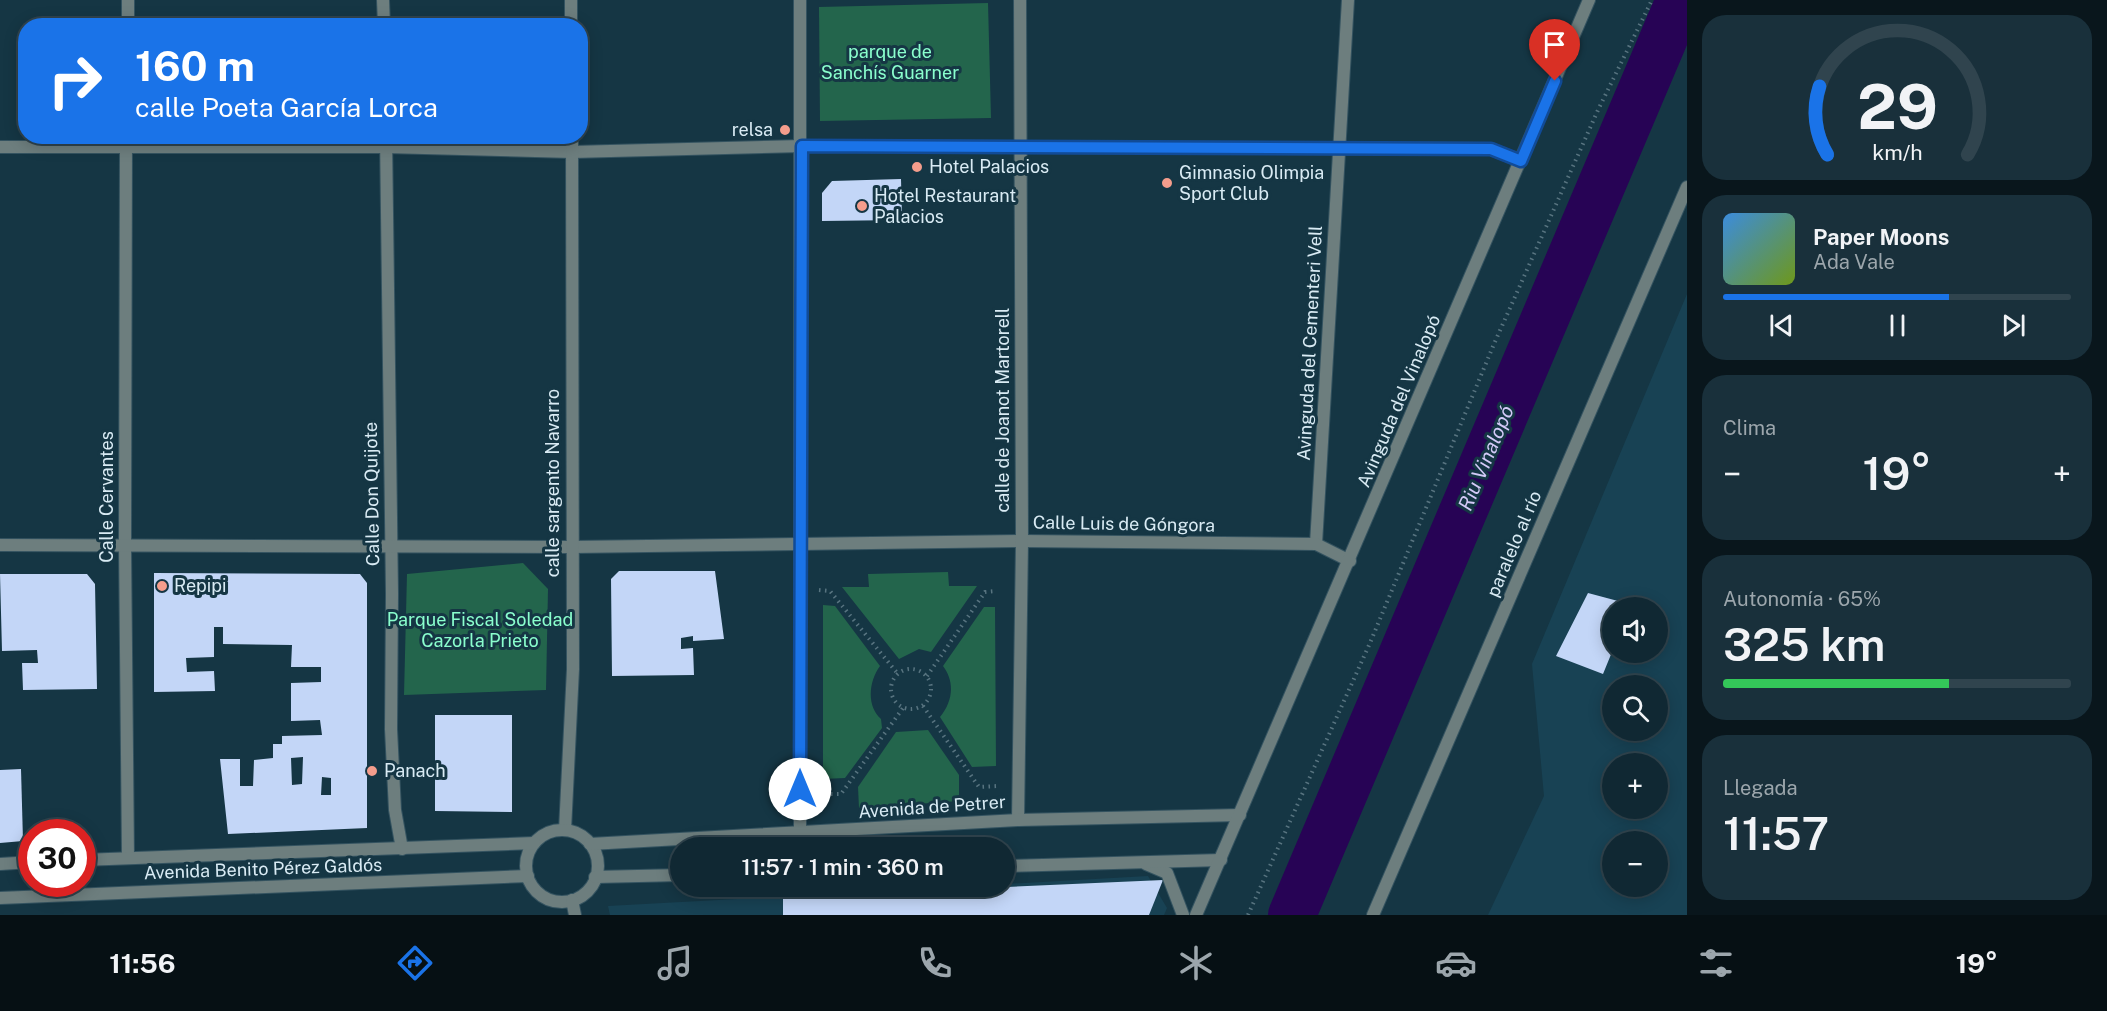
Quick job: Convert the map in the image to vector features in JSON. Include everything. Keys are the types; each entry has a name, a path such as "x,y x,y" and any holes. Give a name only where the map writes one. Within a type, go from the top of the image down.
{"street":[{"path":"128,0 128,18"},
{"path":"383,0 384,18"},
{"path":"571,0 571,18"},
{"path":"800,834 801,0"},
{"name":"calle de Joanot Martorell","path":"1018,820 1022,541 1020,0"},
{"name":"Avinguda del Cementeri Vell","path":"1316,544 1348,0"},
{"name":"Avinguda del Vinalopó","path":"1196,915 1589,0"},
{"path":"0,147 75,144"},
{"name":"Calle Cervantes","path":"125,144 128,858"},
{"name":"Calle Don Quijote","path":"386,144 391,729 396,810 402,849"},
{"path":"423,144 572,152 802,146 1491,149 1521,161"},
{"name":"calle sargento Navarro","path":"565,830 573,669 572,144"},
{"name":"paralelo al río","path":"1373,915 1687,187"},
{"name":"Calle Luis de Góngora","path":"0,545 571,547 801,542 1022,541 1316,544"},
{"path":"1316,544 1350,561"},
{"name":"Avenida de Petrer","path":"590,844 1018,820 1240,815"},
{"path":"565,830 584,837 590,844 597,858 595,877 588,891 572,900 556,902 536,891 528,876 526,860 534,843 549,832 565,830"},
{"name":"Avenida Benito Pérez Galdós","path":"96,859 534,843"},
{"path":"1015,866 1221,860"},
{"path":"1142,862 1167,873 1183,915"},
{"path":"0,864 18,863"},
{"path":"595,877 670,875"},
{"name":"Avenida Benito Pérez Galdós","path":"0,898 528,876"},
{"path":"572,900 575,915"}],"path":[{"path":"1248,915 1370,643 1494,344 1598,110 1652,0"},
{"path":"818,590 830,591 898,674"},
{"path":"927,676 985,592 996,591"},
{"path":"909,669 927,676 932,688 923,706 917,709 903,708 893,698 891,691 898,674 909,669"},
{"path":"923,706 979,787 998,786"},
{"path":"818,794 841,795 903,708"}],"shaded area":[{"path":"1687,294 1687,915 1488,915 1544,796 1532,664"},
{"path":"1148,876 1167,908 1164,915 610,915 608,906 773,897 1015,897 1015,883"}],"green space":[{"name":"parque de Sanchís Guarner","path":"988,3 991,118 820,121 819,7"},
{"name":"Parque Fiscal Soledad Cazorla Prieto","path":"523,563 548,589 546,690 404,695 407,574"},
{"path":"948,572 949,586 977,586 931,652 919,649 899,659 842,587 869,587 868,574"},
{"path":"823,605 835,606 880,666 873,679 871,700 876,714 881,719 882,728 845,778 823,779"},
{"path":"984,607 995,607 996,766 972,767 940,717 948,705 951,692 949,678 943,666"},
{"path":"928,730 959,775 959,801 859,808 858,787 896,732"}],"building":[{"name":"Hotel Restaurant Palacios","path":"901,179 902,220 822,221 822,193 832,181"},
{"path":"619,571 715,571 724,639 693,641 693,636 681,638 681,649 693,648 694,675 612,676 611,579"},
{"path":"154,573 360,574 367,583 367,828 228,834 220,759 240,759 240,786 253,786 254,760 273,758 273,744 282,744 282,736 322,735 320,720 291,721 291,683 321,682 321,667 291,667 292,645 223,644 223,627 214,627 214,657 186,658 187,672 214,671 215,691 154,692","holes":["303,757 302,784 292,785 291,758","322,777 331,778 331,795 321,795"]},
{"path":"0,574 87,574 95,584 97,689 23,690 22,663 38,663 37,650 2,651"},
{"path":"1588,593 1603,597 1602,663 1608,663 1603,674 1556,656"},
{"path":"435,715 512,715 512,812 435,811"},
{"path":"21,769 22,819 18,819 18,841 0,843 0,770"},
{"path":"1163,880 1149,915 783,915 783,897 1015,897 1015,887"}],"waterway":[{"name":"Riu Vinalopó","path":"1292,915 1680,0"}],"place":[{"name":"relsa","path":"785,130"},
{"name":"Hotel Palacios","path":"917,167"},
{"name":"Gimnasio Olimpia Sport Club","path":"1167,183"},
{"name":"Hotel Restaurant Palacios","path":"862,206"},
{"name":"Repipi","path":"162,586"},
{"name":"Panach","path":"372,771"}],"route":[{"path":"800,789 802,146 1491,149 1521,161 1555,81"}]}
